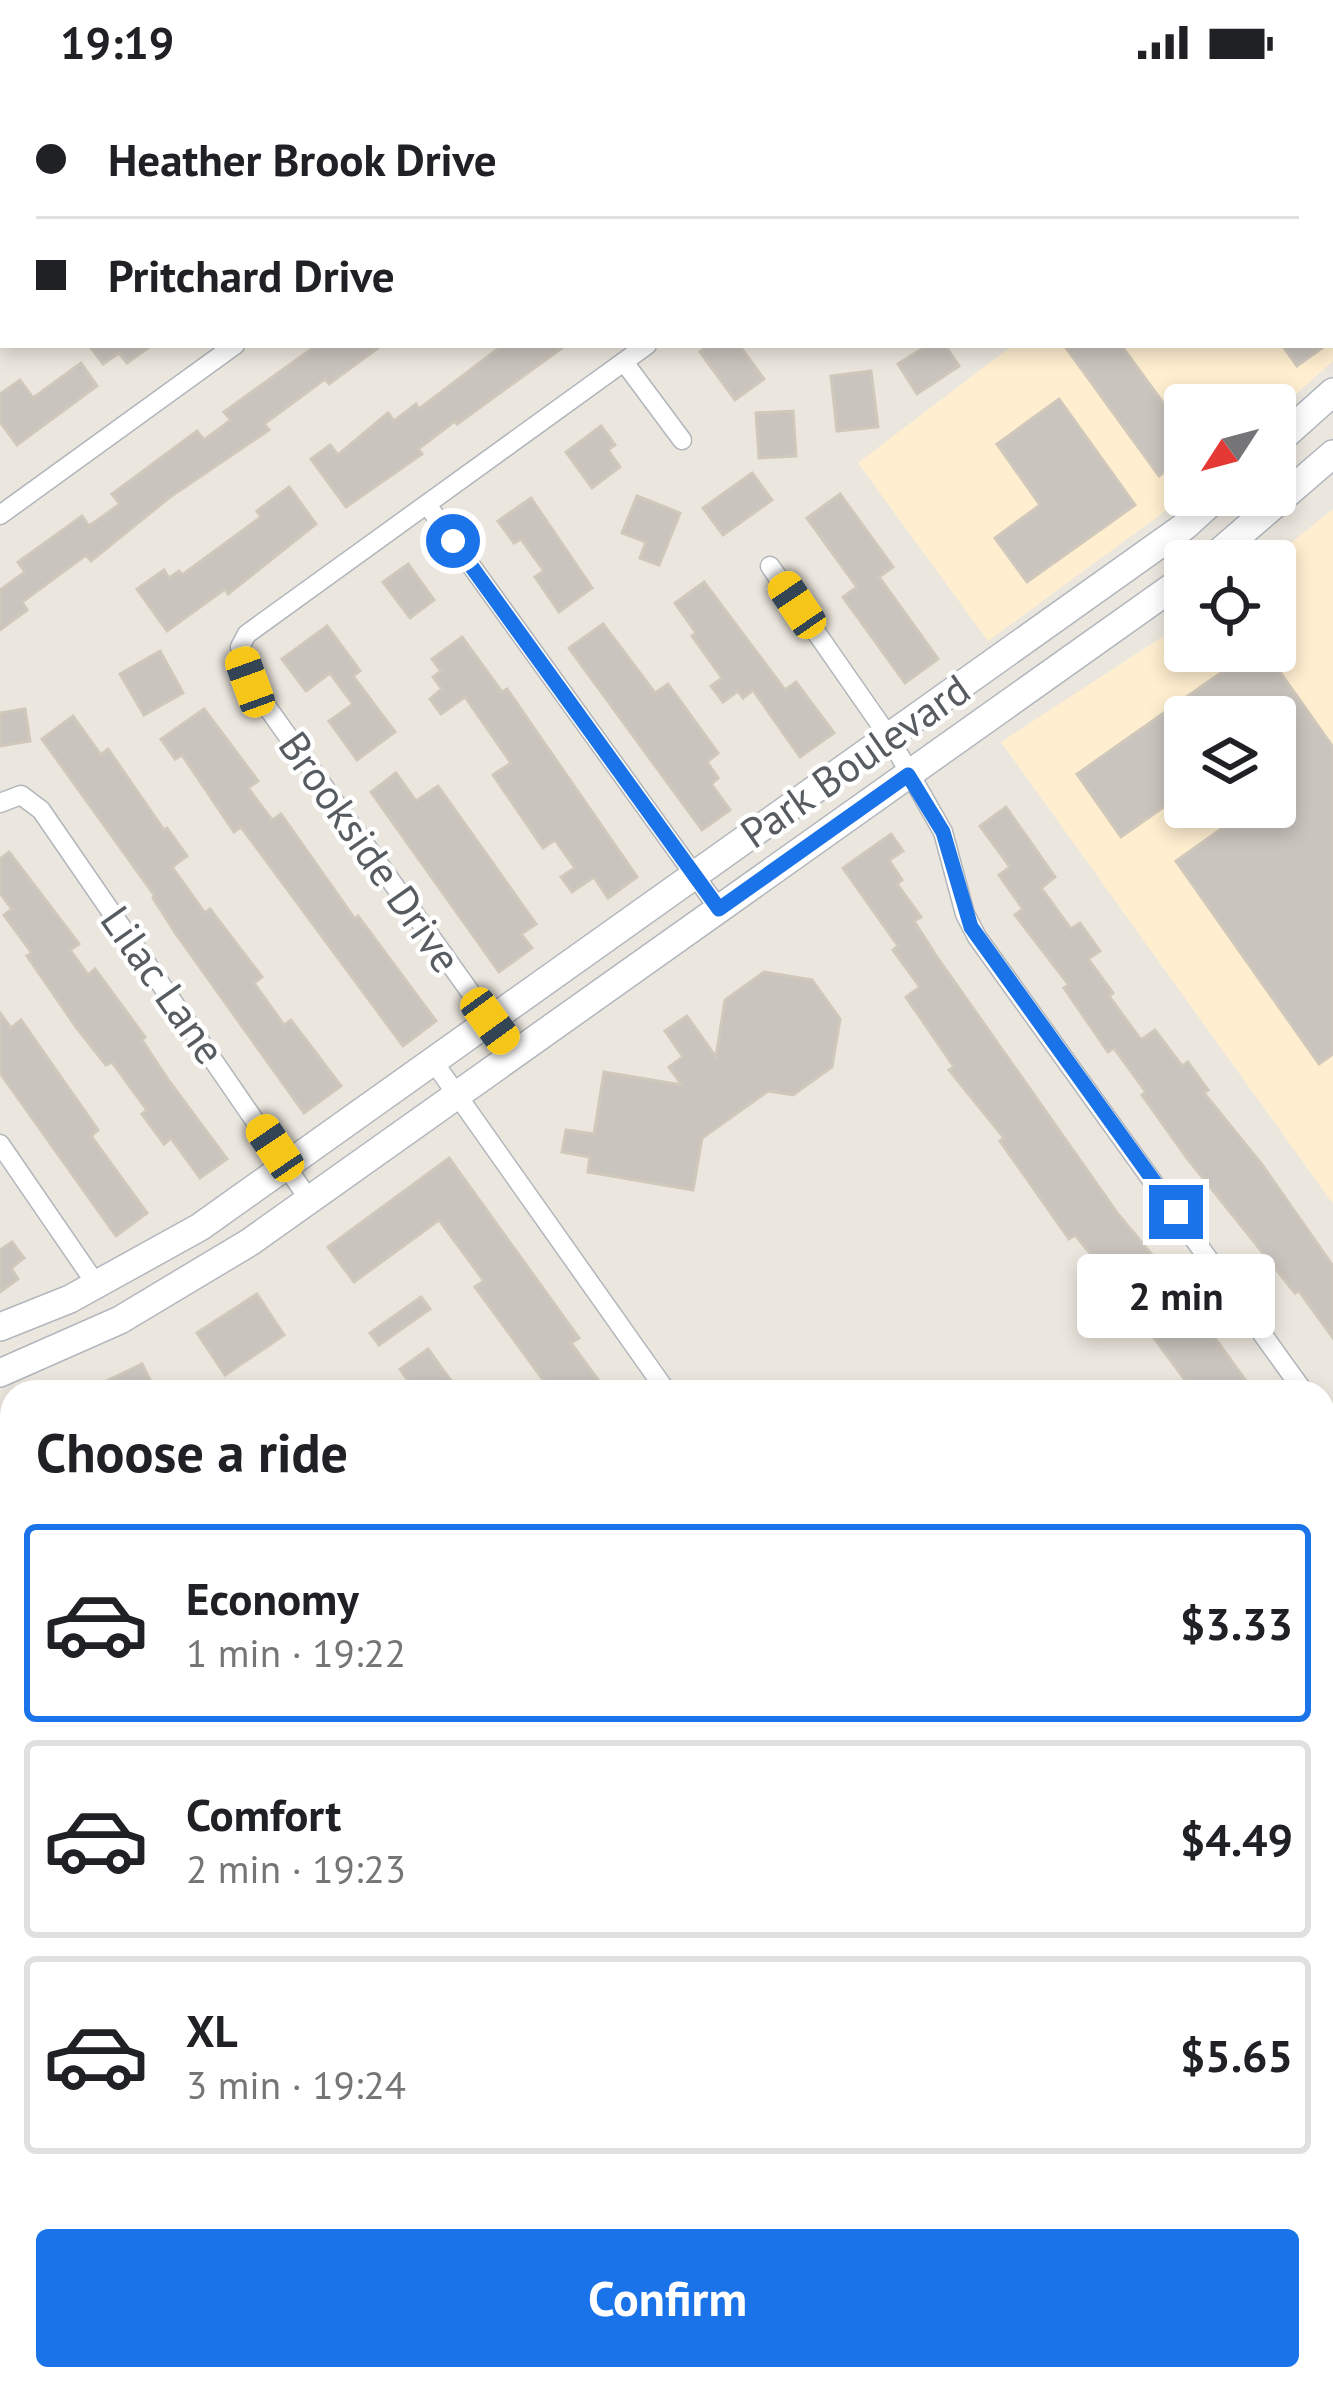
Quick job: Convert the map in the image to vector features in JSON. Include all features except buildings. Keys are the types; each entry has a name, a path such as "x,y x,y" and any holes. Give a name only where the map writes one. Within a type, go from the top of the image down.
{"main road":[{"path":"1296,425 1333,392"},
{"path":"1234,540 1333,454"},
{"name":"Park Boulevard","path":"0,1328 164,1249 1196,516"},
{"path":"1193,519 1206,540"},
{"name":"Park Boulevard","path":"0,1373 120,1319 225,1258 1164,593"}],"street":[{"path":"0,515 231,348"},
{"name":"Brookside Drive","path":"515,1055 250,682 241,657 247,634 642,348"},
{"path":"624,362 682,440"},
{"path":"428,506 719,909"},
{"path":"770,566 889,737 943,832 965,914 977,937 1295,1380"},
{"name":"Lilac Lane","path":"0,803 21,795 41,810 310,1201"},
{"path":"434,1060 659,1380"},
{"path":"0,1144 96,1284"}],"shaded area":[{"path":"1009,348 1333,348 1333,361 1296,394 1296,384 1164,384 1164,512 988,641 858,463"},
{"path":"1333,509 1333,1204 1001,742 1164,636 1164,672 1296,672 1294,540"}],"route":[{"path":"453,541 719,909 908,775 950,848 971,927 1176,1212"}]}
